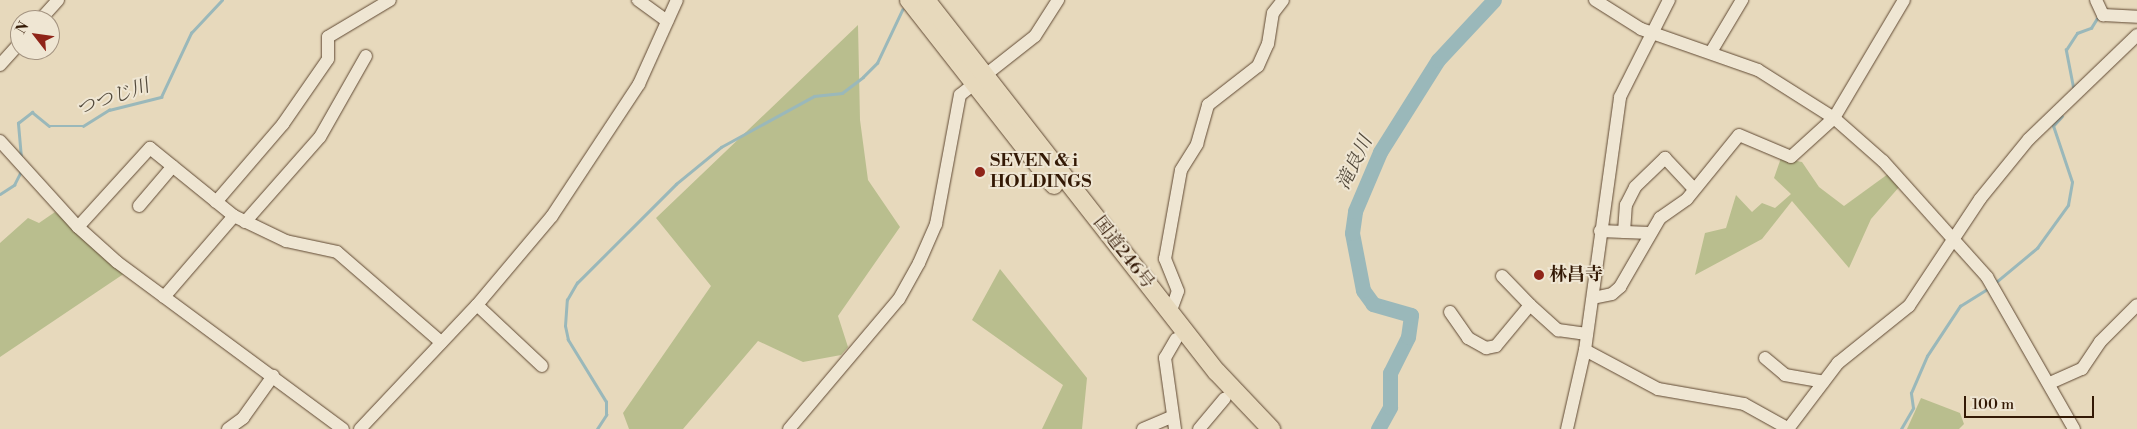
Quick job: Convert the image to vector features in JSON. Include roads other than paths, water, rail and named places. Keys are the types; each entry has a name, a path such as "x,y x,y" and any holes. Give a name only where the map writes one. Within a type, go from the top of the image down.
{"highway":[{"name":"国道246号","path":"908,0 977,78 1170,313 1271,429"},
{"name":"国道246号","path":"926,0 977,78 1176,338 1225,398 1254,429"}],"street":[{"path":"49,10 58,0"},
{"path":"216,202 283,124 328,59 328,37 390,0"},
{"path":"638,0 667,21"},
{"path":"360,429 477,305 552,216 617,120 677,0"},
{"path":"789,429 898,299 936,224 955,108 977,78 1035,36 1058,0"},
{"path":"1170,313 1178,291 1165,259 1181,170 1197,144 1208,105 1258,66 1268,44 1273,13 1283,0"},
{"path":"1595,0 1622,21 1758,70 1834,118 1883,161 1956,239 1988,277 2050,383 2074,429"},
{"path":"1567,429 1585,350 1620,97 1669,0"},
{"path":"1711,52 1742,0"},
{"path":"1593,298 1612,294 1620,287 1650,234 1671,207 1694,189 1739,135 1791,157 1834,118 1904,0"},
{"path":"2098,7 2137,17"},
{"path":"1585,350 1658,389 1676,395 1744,404 1789,429 1823,382 1850,351 1909,306 1956,239 1980,198 2029,139 2137,35"},
{"path":"0,65 10,54"},
{"path":"245,222 320,137 366,56"},
{"path":"0,141 25,166 78,226 164,297 343,429"},
{"path":"78,226 150,148 234,216 286,241 337,252 441,342"},
{"path":"1624,232 1626,205 1635,187 1665,158 1694,189"},
{"path":"139,206 173,166"},
{"path":"164,297 234,216"},
{"path":"1600,231 1650,234"},
{"path":"1502,276 1558,330 1587,334"},
{"path":"477,305 542,366"},
{"path":"1450,312 1468,338 1486,348 1496,346 1530,305"},
{"path":"2050,383 2082,369 2100,342 2137,305"},
{"path":"1143,429 1173,423 1165,358 1176,338"},
{"path":"1765,358 1785,375 1823,382"},
{"path":"228,429 244,418 273,376"},
{"path":"1199,429 1225,398"}],"waterway":[{"name":"つつじ川","path":"21,158 18,123 32,112 49,126 83,126 109,110 161,97 191,33 222,0"},
{"name":"滝良川","path":"1378,429 1390,407 1390,373 1408,337 1411,315 1373,304 1363,290 1352,233 1355,211 1380,152 1438,60 1494,0"},
{"path":"597,429 606,415 606,402 568,340 565,326 567,300 577,283 676,184 721,147 814,96 842,93 863,77 877,63 902,10"},
{"path":"2073,87 2066,50 2077,33 2091,28 2099,15"},
{"path":"1995,283 2037,248 2068,205 2072,182 2053,126 2062,116"},
{"name":"つつじ川","path":"0,194 14,185 21,171"},
{"path":"1901,429 1913,408 1911,393 1927,356 1960,306 1989,288"}],"place":[{"name":"SEVEN & i HOLDINGS","path":"980,172"},
{"name":"林昌寺","path":"1539,275"}]}
